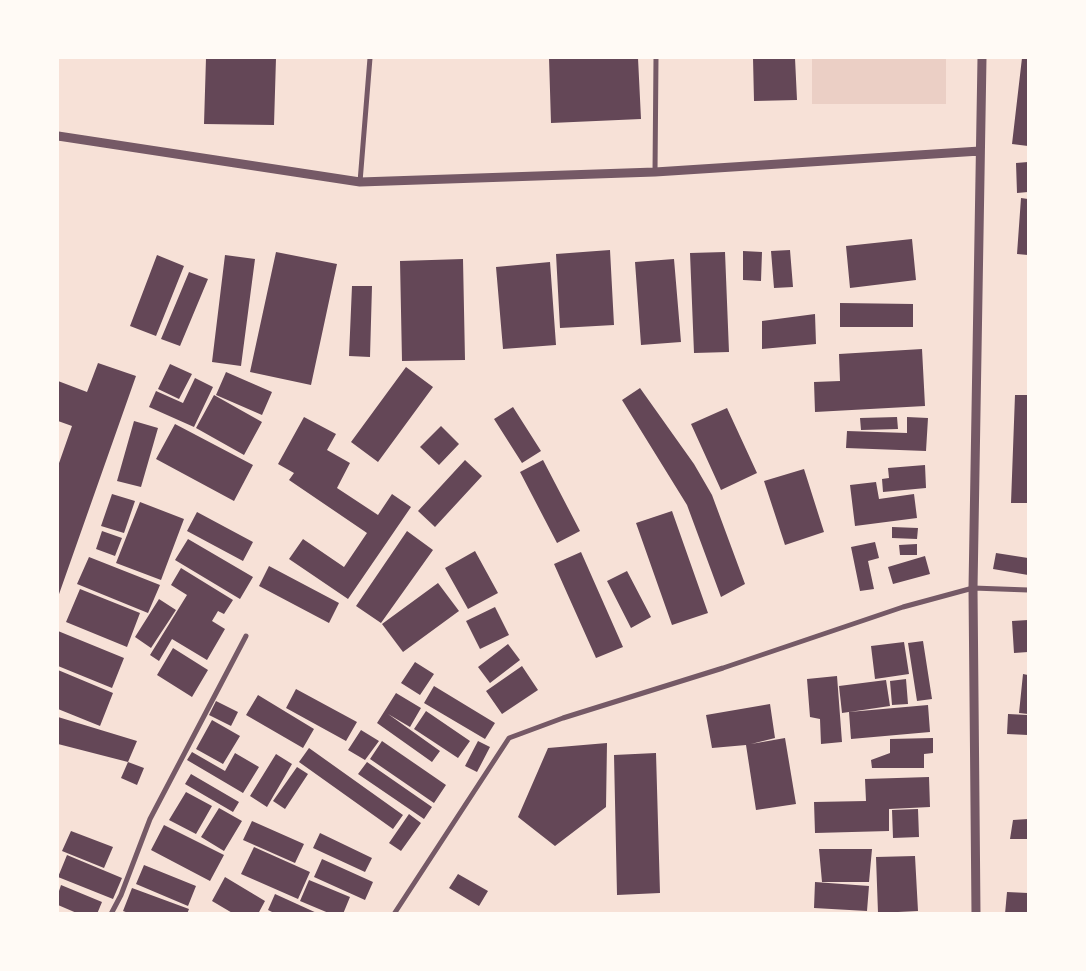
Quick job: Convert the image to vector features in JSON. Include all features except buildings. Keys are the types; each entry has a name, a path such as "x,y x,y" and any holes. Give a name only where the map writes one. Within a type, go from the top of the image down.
{"street":[{"path":"360,182 370,58"},
{"path":"656,58 656,172"},
{"path":"976,914 973,588 982,58"},
{"path":"58,136 360,182 656,172 980,151"},
{"path":"394,914 509,738 563,718 723,668 903,607 973,588 1028,590"},
{"path":"111,914 121,895 150,819 246,636"}],"shaded area":[{"path":"812,58 946,58 946,104 812,104"}]}
